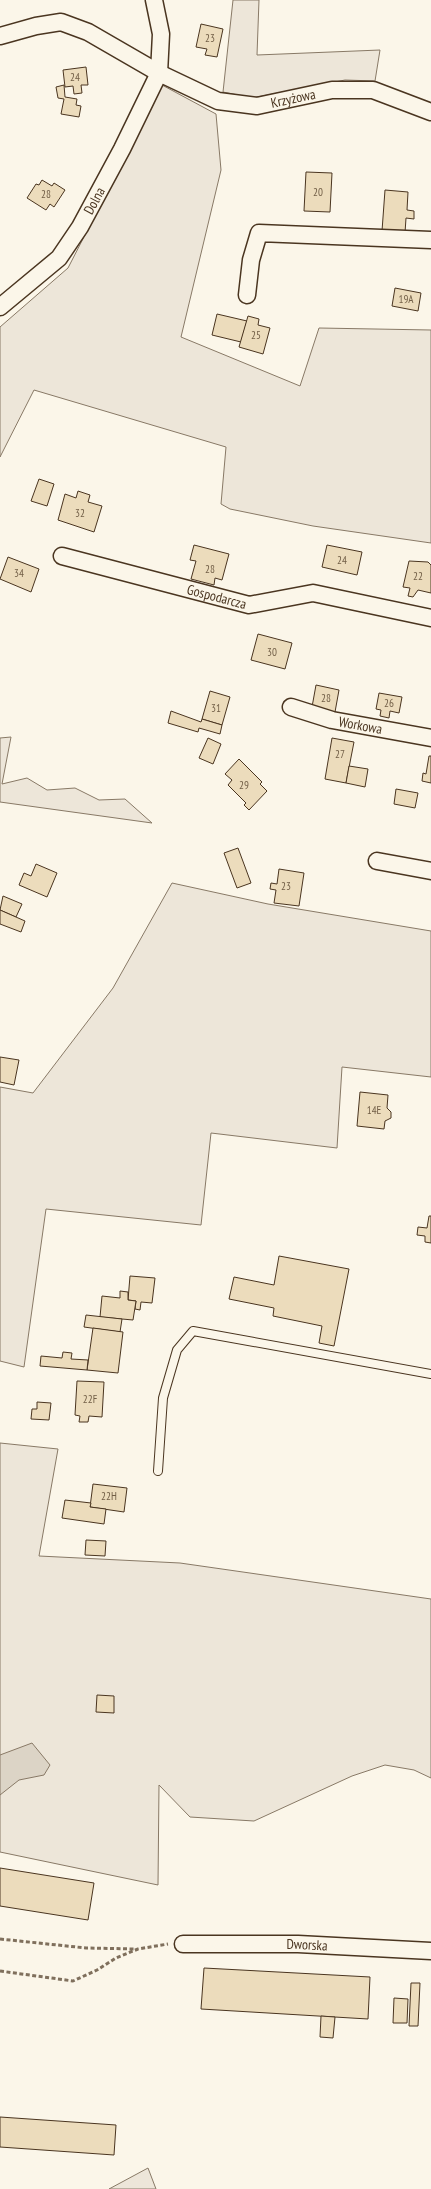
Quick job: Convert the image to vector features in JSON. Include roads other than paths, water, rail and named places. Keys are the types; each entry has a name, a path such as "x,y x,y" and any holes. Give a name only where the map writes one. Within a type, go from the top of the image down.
{"street":[{"name":"Dolna","path":"0,307 59,258 80,227 122,149 159,73 161,34 154,0"},
{"path":"0,36 36,26 61,22 88,32 159,73"},
{"name":"Krzyżowa","path":"159,73 218,101 257,106 332,90 373,90 431,112"},
{"path":"247,296 251,260 260,234 431,240"},
{"name":"Gospodarcza","path":"62,556 249,605 314,593 431,618"},
{"name":"Workowa","path":"291,708 332,720 431,738"},
{"path":"377,861 431,871"},
{"name":"Dworska","path":"183,1944 298,1944 431,1951"}],"lane":[{"path":"158,1471 163,1398 177,1350 193,1331 431,1374"}]}
